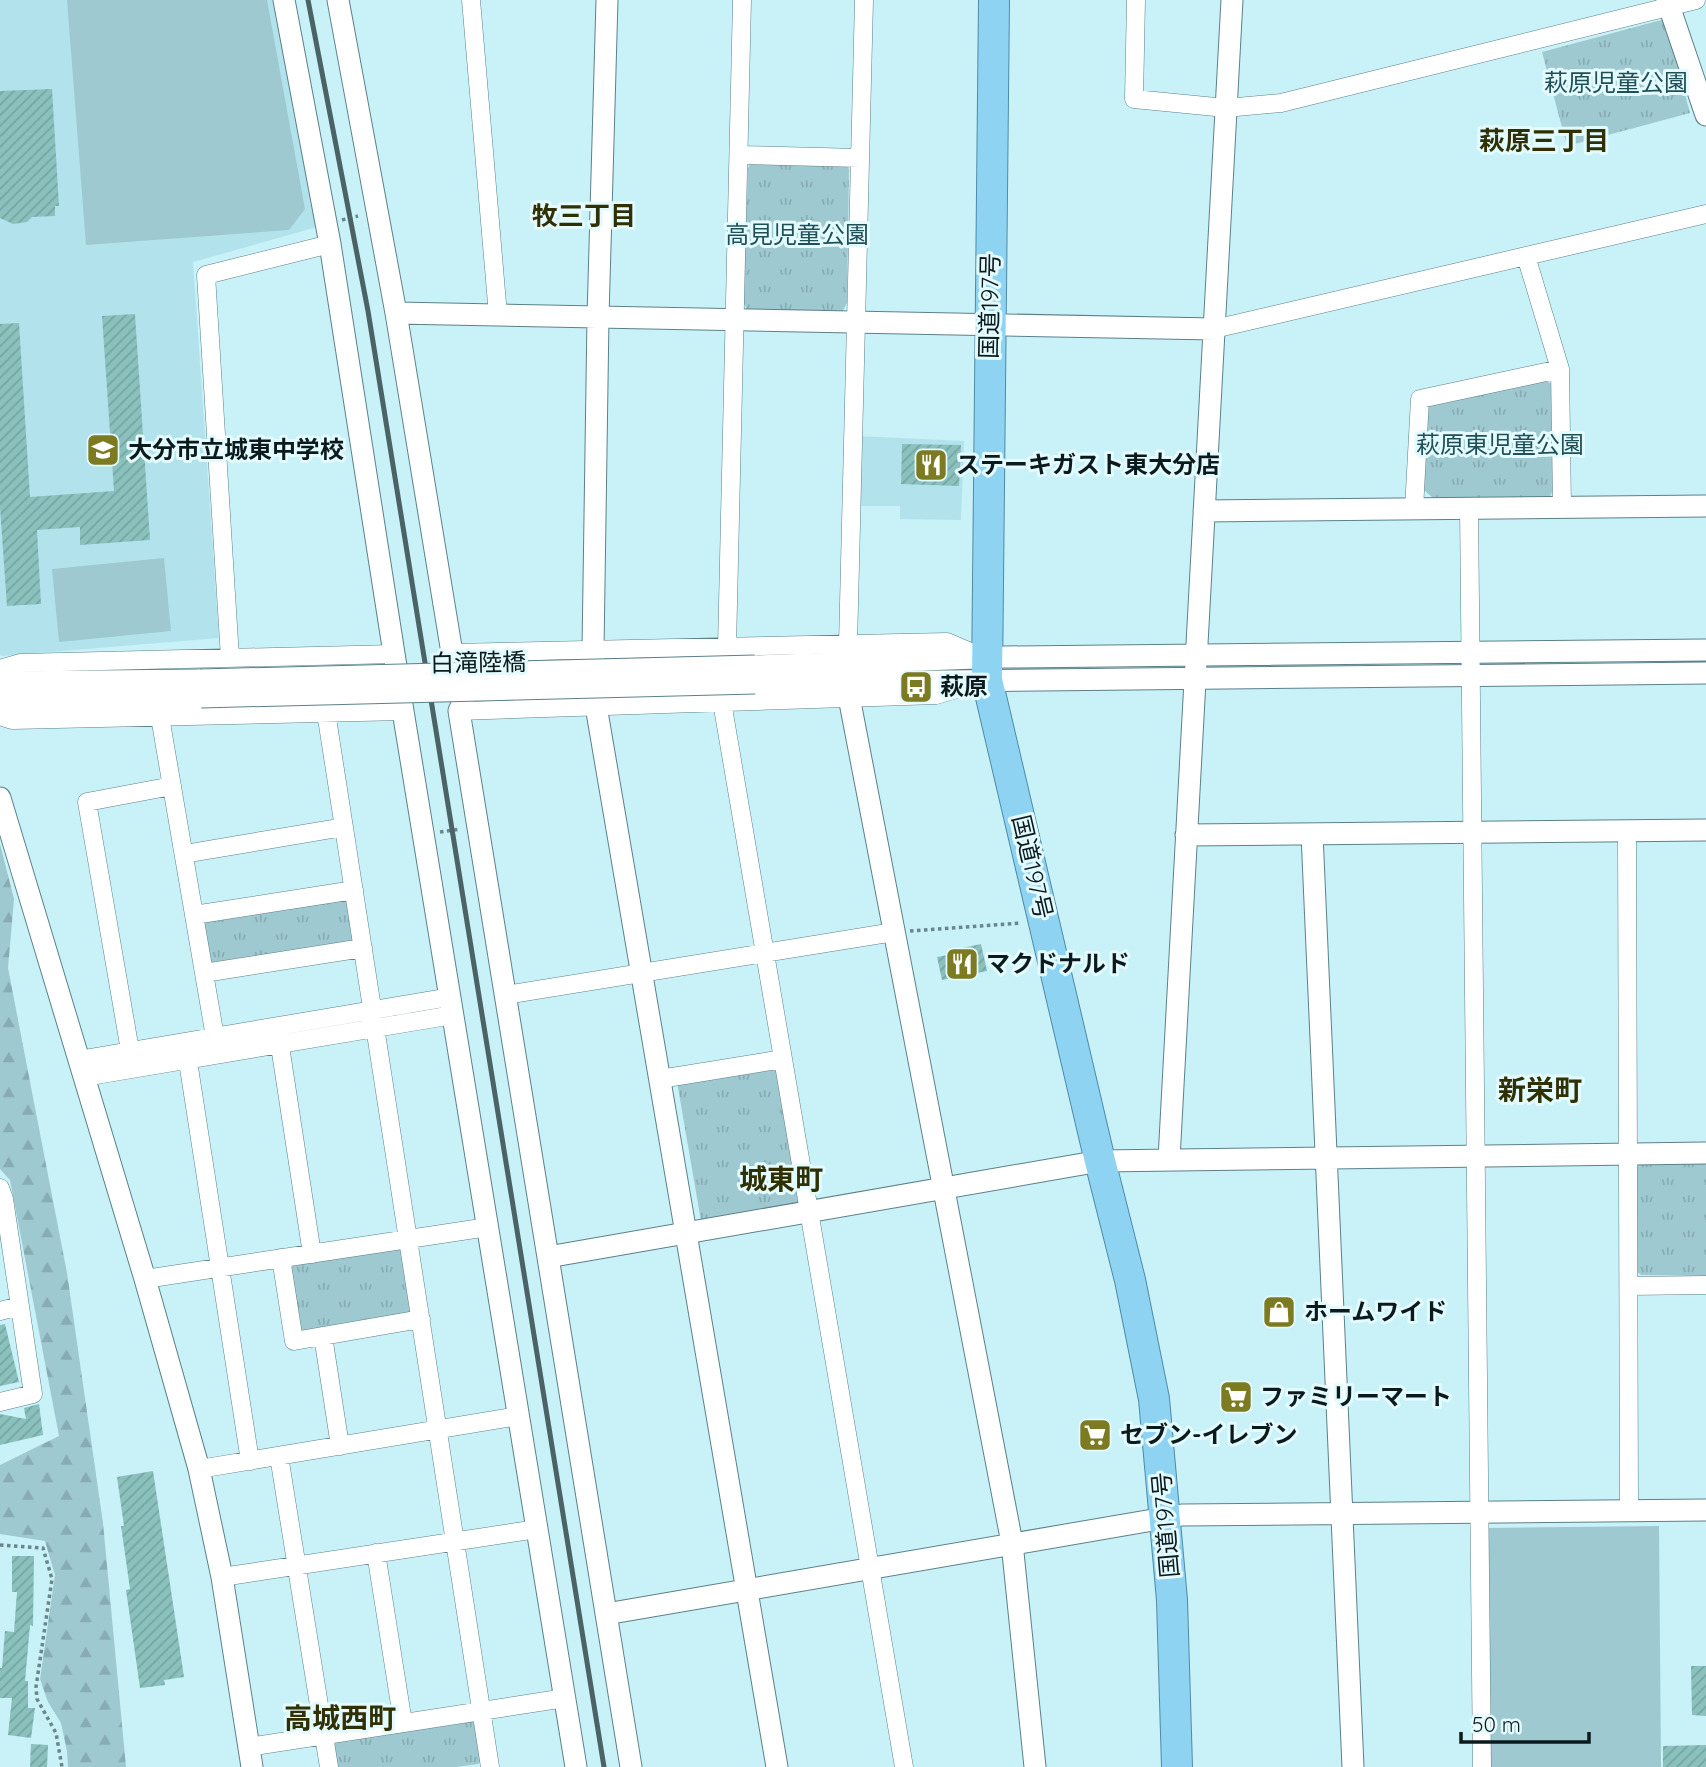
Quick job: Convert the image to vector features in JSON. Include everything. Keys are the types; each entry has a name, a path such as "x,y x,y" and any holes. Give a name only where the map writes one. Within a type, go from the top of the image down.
{"highway":[{"name":"国道197号","path":"994,0 998,325 996,669 1044,921 1110,1161 1168,1391 1192,1767"},
{"name":"国道197号","path":"998,325 1012,0"},
{"name":"国道197号","path":"996,669 1044,859 1110,1161"},
{"name":"国道197号","path":"1174,1516 1172,1600 1177,1767"}],"street":[{"path":"284,0 328,234 576,1767"},
{"path":"338,0 396,313 452,653 463,664 466,697 459,711 631,1767"},
{"path":"471,0 498,315"},
{"path":"607,0 598,317 593,650 596,706 777,1767"},
{"path":"727,647 742,0"},
{"path":"848,645 863,0"},
{"path":"1136,0 1134,99 1226,108 1281,103 1669,3 1696,0"},
{"path":"1169,1159 1232,0"},
{"path":"1669,3 1706,115"},
{"path":"738,155 860,158"},
{"path":"396,313 1214,329 1706,214"},
{"path":"230,658 206,275 328,234"},
{"path":"1527,256 1560,369 1562,508"},
{"path":"1414,509 1420,399 1560,369"},
{"path":"1204,511 1706,506"},
{"path":"1469,509 1482,1767"},
{"path":"452,653 947,642 996,669 1195,678 1706,673"},
{"path":"459,711 936,695 996,669 1196,654 1706,650"},
{"path":"0,669 20,663 395,654"},
{"name":"白滝陸橋","path":"201,688 996,669"},
{"path":"0,682 201,688"},
{"path":"0,702 201,688"},
{"path":"849,697 1012,1543 1035,1767"},
{"path":"722,702 904,1767"},
{"path":"0,716 12,720 404,710"},
{"path":"326,712 489,1767"},
{"path":"160,717 215,1037"},
{"path":"133,1069 88,802 172,786"},
{"path":"0,798 145,1279 199,1469 222,1577 250,1757 324,1735 565,1698"},
{"path":"184,854 344,827"},
{"path":"1186,835 1706,830"},
{"path":"1627,831 1629,1510"},
{"path":"1312,834 1353,1767"},
{"path":"194,915 354,890"},
{"path":"505,995 894,932"},
{"path":"204,973 363,948"},
{"path":"81,1069 133,1069 188,1060 279,1035 452,1006"},
{"path":"81,1069 130,1051 215,1037 279,1035"},
{"path":"279,1035 312,1254"},
{"path":"185,1042 250,1461"},
{"path":"660,1079 783,1059"},
{"path":"548,1256 1110,1161 1706,1153"},
{"path":"0,1188 33,1394 0,1402"},
{"path":"145,1279 488,1227"},
{"path":"281,1258 294,1341 421,1319"},
{"path":"1629,1286 1706,1285"},
{"path":"0,1311 19,1306"},
{"path":"323,1336 340,1446"},
{"path":"199,1469 519,1416"},
{"path":"279,1456 329,1767"},
{"path":"606,1614 1174,1516 1706,1510"},
{"path":"222,1577 537,1529"},
{"path":"376,1553 403,1723"}],"path":[{"path":"328,234 377,211"},
{"path":"424,835 478,826"},
{"path":"894,932 1044,921"},
{"path":"0,1545 43,1548 52,1573 36,1687 37,1699 56,1733 62,1767"}],"shaded area":[{"name":"大分市立城東中学校","path":"0,0 275,0 317,227 193,262 219,638 0,655"},
{"name":"ステーキガスト東大分店","path":"858,436 964,441 961,520 900,519 900,506 858,506"}],"green space":[{"path":"67,0 267,0 305,209 289,230 86,245"},
{"name":"萩原児童公園","path":"1665,19 1690,113 1567,146 1542,52"},
{"name":"高見児童公園","path":"751,162 845,164 849,169 847,303 842,312 747,309 743,302 748,169"},
{"name":"萩原東児童公園","path":"1545,380 1553,385 1553,490 1549,499 1433,498 1424,490 1428,406"},
{"path":"164,558 171,631 59,642 52,569"},
{"path":"0,844 14,899 8,968 67,1273 103,1523 126,1767 68,1767 61,1723 48,1702 40,1679 55,1575 45,1541 0,1534 0,1465 59,1436 10,1180 0,1169"},
{"path":"345,895 351,900 358,939 353,944 216,967 207,963 201,928 206,919"},
{"path":"777,1064 801,1203 701,1221 677,1082"},
{"path":"1706,1163 1706,1276 1641,1275 1635,1270 1634,1171 1640,1164"},
{"path":"399,1248 406,1254 414,1309 409,1316 305,1334 298,1329 288,1271 294,1263"},
{"path":"1659,1526 1661,1767 1490,1767 1488,1528"},
{"path":"474,1720 484,1757 478,1764 456,1767 334,1767 330,1741"}],"building":[{"path":"52,89 59,206 55,206 55,216 32,217 27,222 13,224 0,218 0,91"},
{"path":"135,314 150,540 80,545 80,527 37,530 41,604 7,606 0,507 0,324 19,323 30,497 114,491 102,316"},
{"name":"ステーキガスト東大分店","path":"902,444 961,445 959,486 901,484"},
{"name":"マクドナルド","path":"981,944 987,971 942,980 937,957 948,955 948,951"},
{"path":"5,1324 19,1382 0,1386 0,1325"},
{"path":"39,1404 43,1435 0,1445 0,1414 26,1419 24,1408"},
{"path":"153,1471 184,1677 164,1680 165,1685 140,1688 126,1590 130,1589 117,1477"},
{"path":"12,1556 34,1556 33,1626 30,1625 25,1681 28,1681 28,1708 35,1708 31,1738 8,1735 12,1698 0,1698 0,1668 5,1631 14,1632 17,1592 12,1592"},
{"path":"1691,1666 1706,1666 1706,1716 1692,1715"},
{"path":"31,1744 48,1745 47,1767 30,1767"},
{"path":"1706,1745 1706,1767 1663,1767 1663,1746"}],"railway":[{"path":"308,0 368,311 604,1767"}],"place":[{"name":"大分市立城東中学校","path":"103,450"},
{"name":"ステーキガスト東大分店","path":"931,465"},
{"name":"萩原","path":"916,687"},
{"name":"マクドナルド","path":"962,964"},
{"name":"ホームワイド","path":"1279,1312"},
{"name":"ファミリーマート","path":"1236,1397"},
{"name":"セブン-イレブン","path":"1095,1435"}],"district":[{"name":"萩原三丁目","path":"1544,141"},
{"name":"牧三丁目","path":"584,216"},
{"name":"新栄町","path":"1540,1090"},
{"name":"城東町","path":"781,1179"},
{"name":"高城西町","path":"340,1718"}]}
